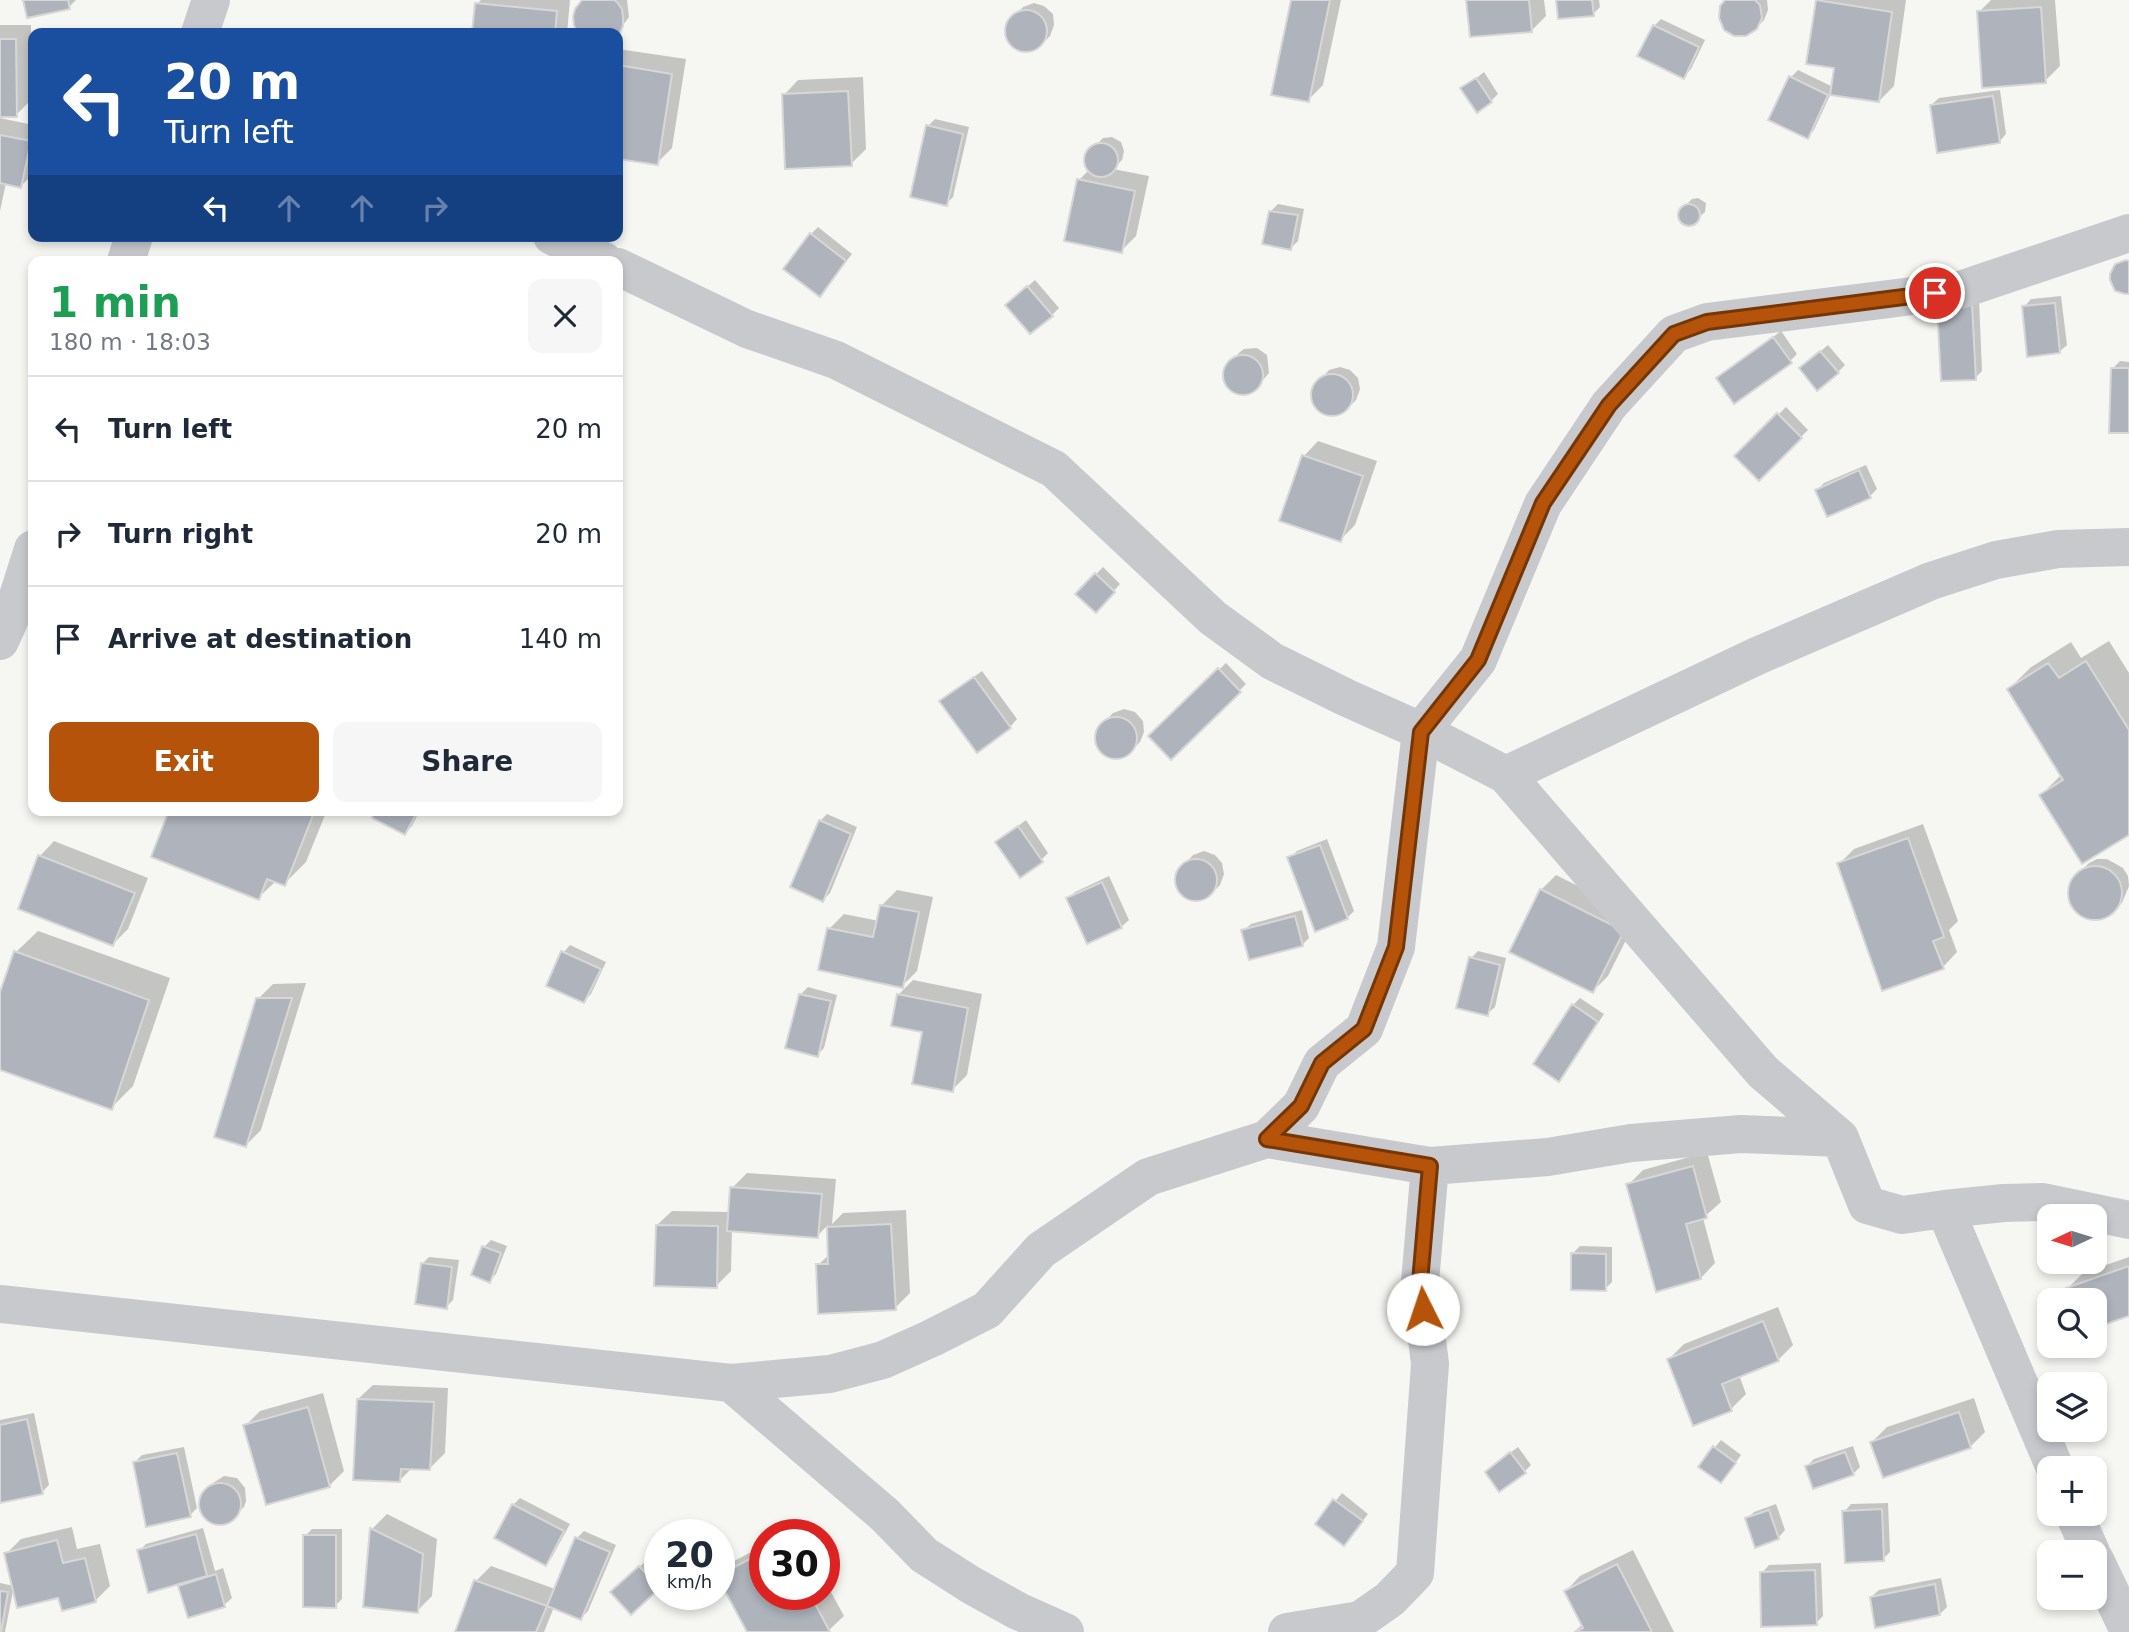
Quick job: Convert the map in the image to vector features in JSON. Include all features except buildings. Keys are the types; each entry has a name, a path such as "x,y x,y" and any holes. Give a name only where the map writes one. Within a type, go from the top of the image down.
{"street":[{"path":"202,28 211,0"},
{"path":"0,1304 731,1383 830,1374 883,1360 920,1344 987,1310 1041,1251 1148,1177 1267,1139 1301,1106 1322,1063 1364,1029 1396,947 1421,732 1478,660 1543,503 1609,405 1674,334 1707,322 1960,290 2129,233"},
{"path":"564,242 594,256"},
{"path":"623,269 747,329 836,360 1054,469 1213,618 1272,661 1506,775 1763,1072 1840,1138 1867,1205 1902,1215 2004,1203 2043,1202 2129,1220"},
{"path":"1506,775 1757,656 1931,581 1996,560 2058,549 2129,547"},
{"path":"0,641 13,612 28,565"},
{"path":"1267,1139 1430,1166 1548,1157 1631,1143 1741,1133 1840,1138"},
{"path":"1287,1632 1360,1620 1390,1600 1415,1573 1430,1364 1420,1282 1430,1166"},
{"path":"1945,1209 2050,1456"},
{"path":"731,1383 885,1515 924,1556 994,1598 1065,1632"},
{"path":"2107,1585 2129,1631"}],"route":[{"path":"1423,1309 1420,1282 1430,1166 1267,1139 1301,1106 1322,1063 1364,1029 1396,947 1421,732 1478,660 1543,503 1609,405 1674,334 1707,322 1935,293"}]}
